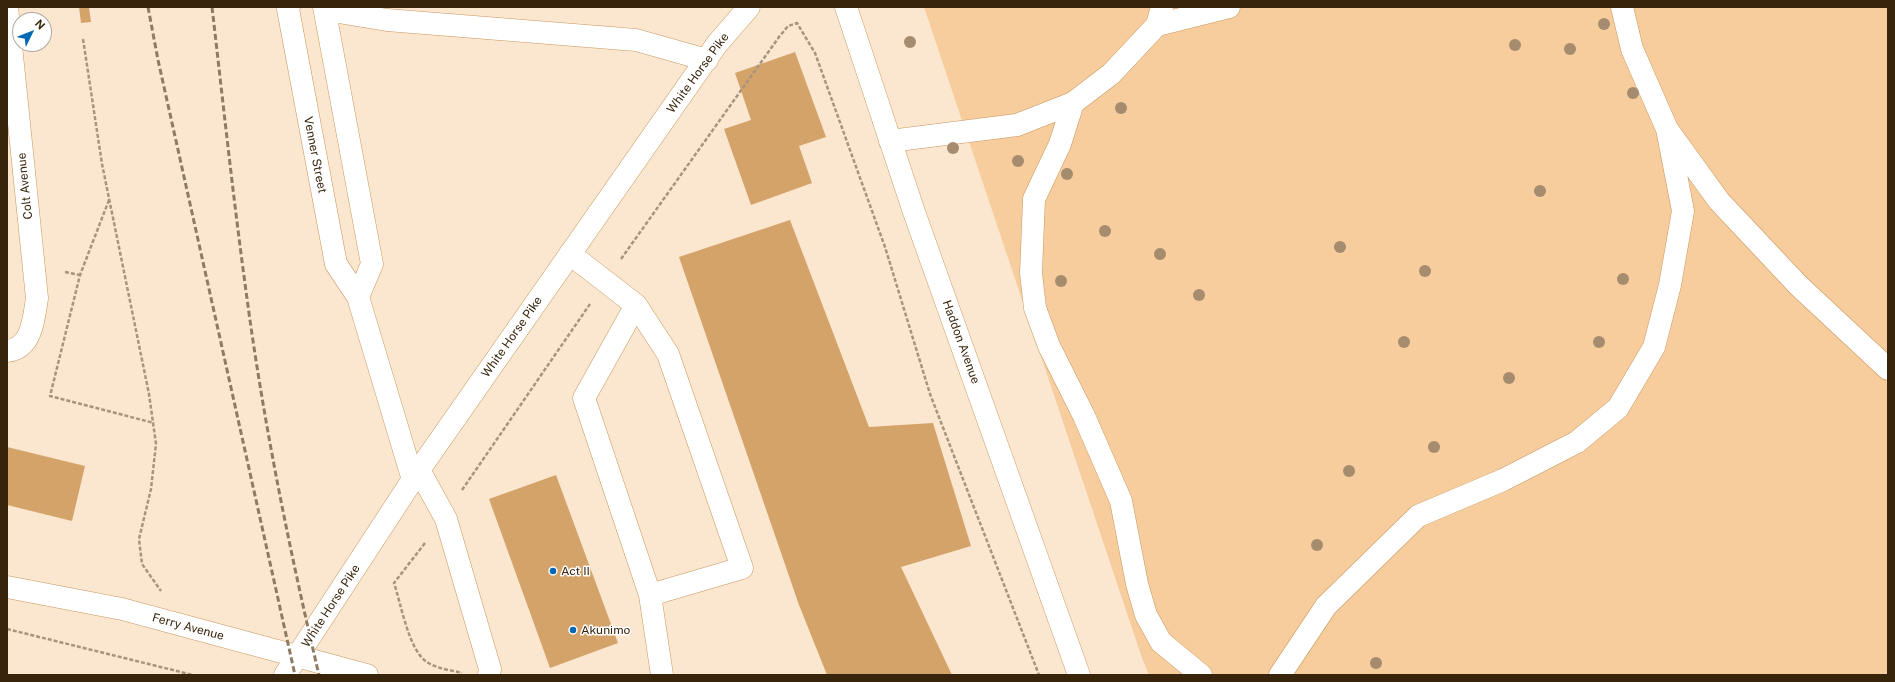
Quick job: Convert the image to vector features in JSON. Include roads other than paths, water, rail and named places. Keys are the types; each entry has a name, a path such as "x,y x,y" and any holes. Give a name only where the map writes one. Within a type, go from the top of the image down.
{"main road":[{"name":"Colt Avenue","path":"7,7 37,298 33,326 24,344 14,350 7,351"},
{"name":"Venner Street","path":"289,7 288,9 336,264 358,297 416,475 444,516 490,669 489,675"},
{"path":"358,297 372,264 332,53 325,8 387,20 636,40 712,52 731,7"},
{"name":"White Horse Pike","path":"285,675 416,475 712,52 749,7"},
{"name":"Haddon Avenue","path":"846,7 914,212 1080,675"},
{"path":"890,141 1017,124 1074,103 1112,74 1160,16 1229,7"},
{"path":"1622,7 1632,49 1667,128 1719,201 1799,286 1888,369"},
{"path":"1074,103 1060,144 1034,199 1031,273 1035,308 1049,346 1084,416 1121,501 1137,584 1146,615 1161,642 1200,675"},
{"path":"1280,675 1326,606 1418,516 1503,480 1577,442 1618,408 1654,347 1670,285 1683,211 1667,128"},
{"path":"570,254 636,305 668,354 742,568 650,595"},
{"path":"636,305 584,398 650,595 662,675"},
{"name":"Ferry Avenue","path":"7,587 122,609 367,675"}],"railway":[{"path":"148,7 158,60 295,675"},
{"path":"212,7 241,255 260,388 287,532 319,675"}],"place":[{"name":"Act II","path":"553,571"},
{"name":"Akunimo","path":"573,630"}]}
